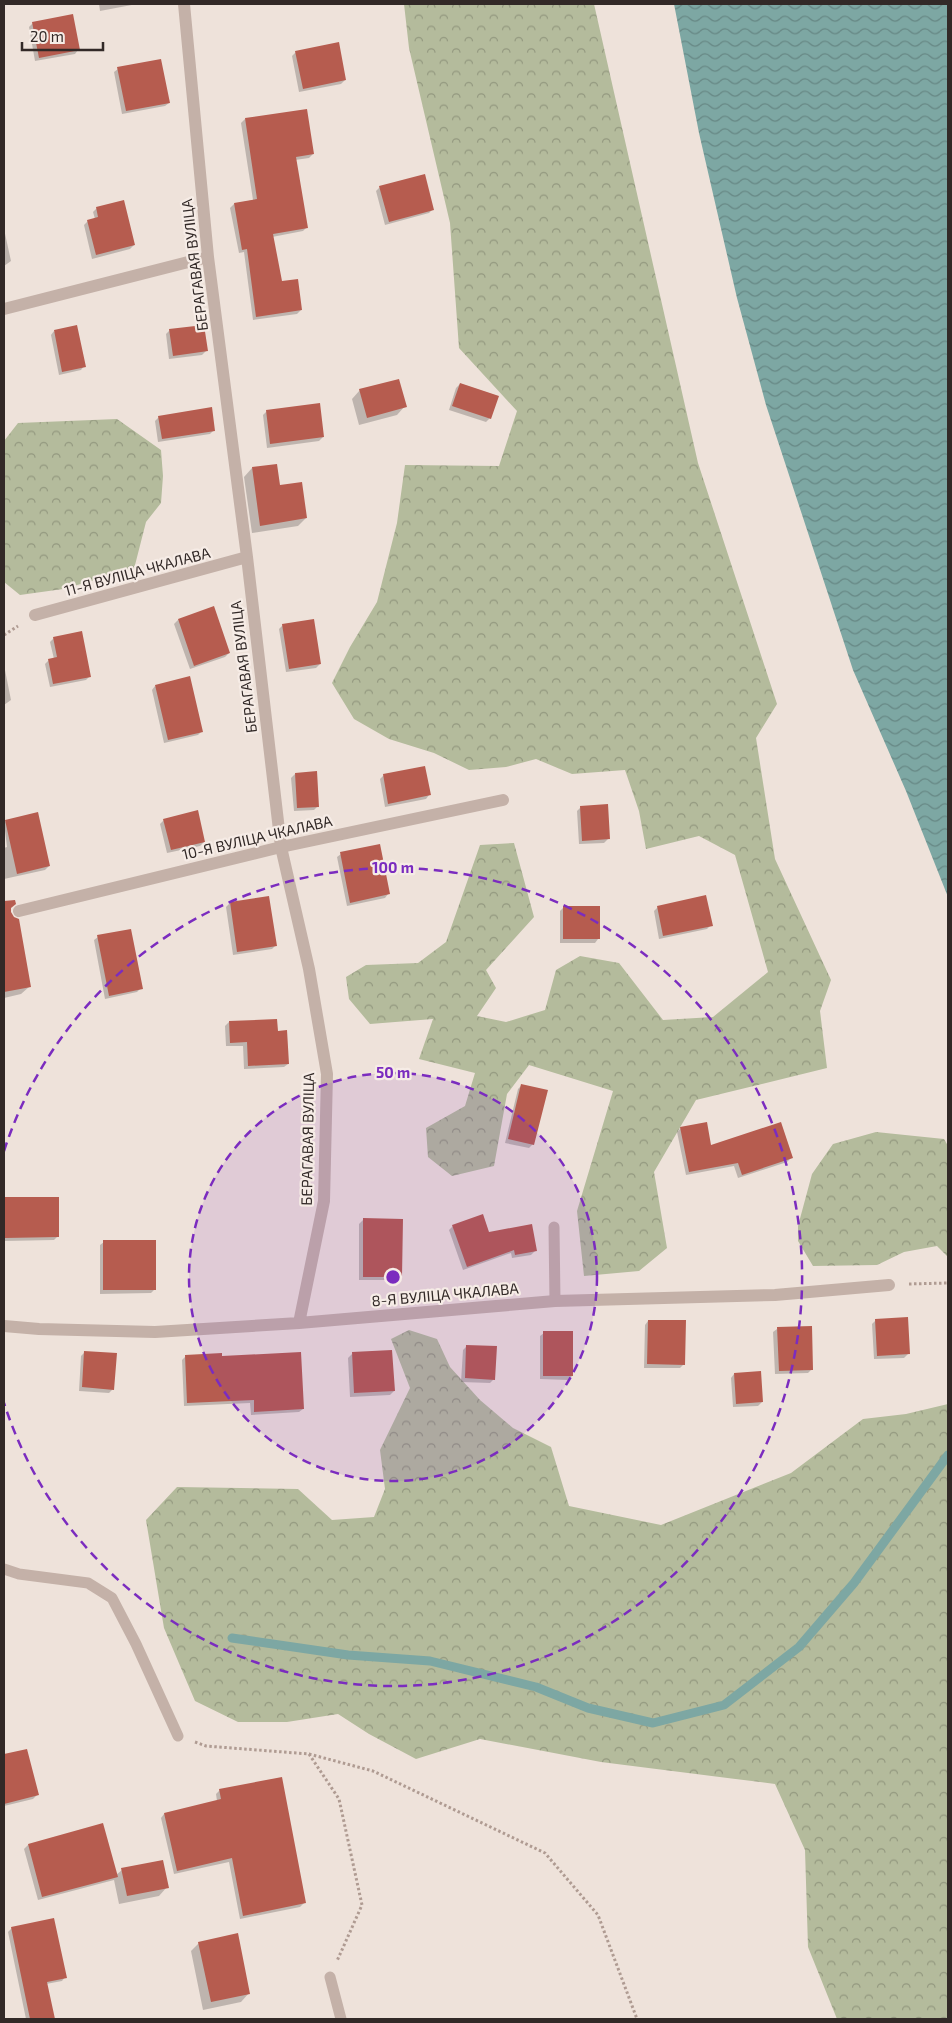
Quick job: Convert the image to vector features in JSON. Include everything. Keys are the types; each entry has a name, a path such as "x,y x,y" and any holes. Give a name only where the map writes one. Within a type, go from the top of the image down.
{"street":[{"name":"БЕРАГАВАЯ ВУЛІЦА","path":"184,4 208,257 247,557 281,847 309,969 326,1074 324,1201 299,1323"},
{"path":"4,308 208,257"},
{"name":"11-Я ВУЛІЦА ЧКАЛАВА","path":"35,615 247,557"},
{"name":"10-Я ВУЛІЦА ЧКАЛАВА","path":"19,911 281,847 503,800"},
{"name":"8-Я ВУЛІЦА ЧКАЛАВА","path":"4,1326 39,1329 154,1332 299,1323 555,1301 775,1295 890,1285"}],"lane":[{"path":"554,1227 555,1301"},
{"path":"4,1569 19,1574 88,1584 112,1598 136,1644 178,1736"},
{"path":"330,1977 341,2019"}],"path":[{"path":"890,1285 948,1283"},
{"path":"178,1736 206,1746 309,1754 373,1771 546,1853 598,1915 637,2019"},
{"path":"309,1754 339,1799 362,1905 330,1977"}],"green space":[{"path":"404,4 594,4 698,463 777,704 756,738 775,859 831,980 820,1011 827,1068 696,1100 654,1172 667,1248 639,1271 584,1276 577,1211 613,1091 529,1065 507,1094 494,1166 452,1176 428,1157 426,1128 465,1106 475,1073 419,1059 433,1019 370,1024 349,999 346,977 366,965 418,963 446,942 480,845 514,843 534,917 486,970 496,988 477,1016 506,1022 545,1010 556,970 580,956 619,963 663,1020 713,1017 768,972 735,855 699,836 646,849 639,811 625,770 572,774 536,759 506,767 469,770 434,753 389,739 354,719 332,683 350,647 377,602 397,523 405,465 499,466 517,411 459,348 450,223 409,48"},
{"path":"117,419 161,450 163,476 161,503 146,522 134,569 63,589 20,595 4,582 4,441 18,423"},
{"path":"876,1132 944,1139 948,1146 948,1257 937,1246 904,1252 877,1265 813,1266 798,1241 798,1226 812,1174 833,1144"},
{"path":"409,1330 437,1339 450,1367 480,1400 513,1428 551,1447 569,1506 661,1525 791,1473 863,1419 906,1414 948,1404 948,2019 837,2019 808,1947 805,1850 775,1784 601,1762 480,1739 416,1759 369,1734 338,1714 287,1722 238,1722 195,1701 164,1628 146,1520 177,1487 298,1489 332,1520 374,1517 385,1489 380,1450 410,1388 391,1339"}],"water":[{"path":"674,4 948,4 948,897 906,791 853,670 766,405 737,298 699,133"}],"building":[{"path":"73,14 80,50 39,58 32,22"},
{"path":"339,42 346,80 303,89 295,51"},
{"path":"161,59 170,103 126,111 117,67"},
{"path":"307,109 314,154 296,157 308,228 273,234 282,281 298,279 302,310 256,317 247,249 242,250 234,203 257,199 245,118"},
{"path":"425,174 434,210 389,222 379,186"},
{"path":"124,200 135,245 96,255 87,220 98,217 96,207"},
{"path":"77,325 86,367 62,372 54,330"},
{"path":"204,325 208,351 173,356 169,329"},
{"path":"399,379 407,407 367,418 359,389"},
{"path":"460,383 499,396 491,419 452,406"},
{"path":"320,403 324,437 270,444 266,410"},
{"path":"212,407 215,431 162,439 158,416"},
{"path":"277,464 280,485 302,482 307,518 260,526 252,467"},
{"path":"214,606 230,653 194,666 178,619"},
{"path":"314,619 321,664 289,669 282,624"},
{"path":"82,631 91,677 53,684 48,659 57,657 53,637"},
{"path":"190,676 203,732 168,740 155,685"},
{"path":"425,766 431,795 388,804 383,774"},
{"path":"317,771 319,807 297,808 295,773"},
{"path":"608,804 610,839 582,841 580,806"},
{"path":"198,810 205,842 171,850 163,819"},
{"path":"38,812 50,866 17,874 5,820"},
{"path":"380,844 390,894 350,903 340,852"},
{"path":"706,895 713,926 663,936 657,906"},
{"path":"269,896 277,946 237,952 230,902"},
{"path":"15,900 16,904 11,908 11,912 14,917 19,919 31,987 4,992 4,901"},
{"path":"563,906 600,906 600,939 563,939"},
{"path":"131,929 143,989 109,996 97,935"},
{"path":"277,1019 278,1031 287,1030 289,1064 248,1066 247,1042 230,1043 229,1021"},
{"path":"521,1084 548,1090 534,1145 508,1139"},
{"path":"707,1122 711,1145 781,1122 793,1158 742,1175 738,1163 689,1172 680,1127"},
{"path":"4,1197 59,1197 59,1237 4,1238"},
{"path":"483,1214 489,1232 532,1224 537,1251 515,1255 514,1250 467,1267 452,1225"},
{"path":"363,1218 403,1219 402,1277 363,1277"},
{"path":"103,1240 156,1240 156,1290 103,1290"},
{"path":"908,1317 910,1354 877,1356 875,1319"},
{"path":"648,1320 686,1320 685,1365 647,1364"},
{"path":"812,1326 813,1370 779,1371 777,1327"},
{"path":"543,1331 573,1331 573,1376 543,1376"},
{"path":"466,1345 497,1346 495,1380 465,1378"},
{"path":"392,1350 395,1391 354,1393 352,1352"},
{"path":"84,1351 117,1353 114,1390 82,1387"},
{"path":"301,1352 304,1409 254,1412 254,1400 187,1403 185,1355 222,1353 222,1356"},
{"path":"761,1371 763,1402 736,1404 734,1373"},
{"path":"27,1749 39,1795 4,1804 4,1754"},
{"path":"282,1777 306,1903 243,1916 232,1858 177,1871 164,1813 221,1799 219,1789"},
{"path":"103,1823 118,1877 42,1897 28,1844"},
{"path":"163,1860 169,1888 127,1896 121,1868"},
{"path":"54,1918 67,1978 47,1982 55,2019 30,2019 11,1927"},
{"path":"238,1933 250,1994 211,2002 198,1942"}],"waterway":[{"path":"232,1638 348,1655 430,1661 536,1687 588,1708 653,1723 724,1705 799,1647 854,1583 948,1455"}]}
